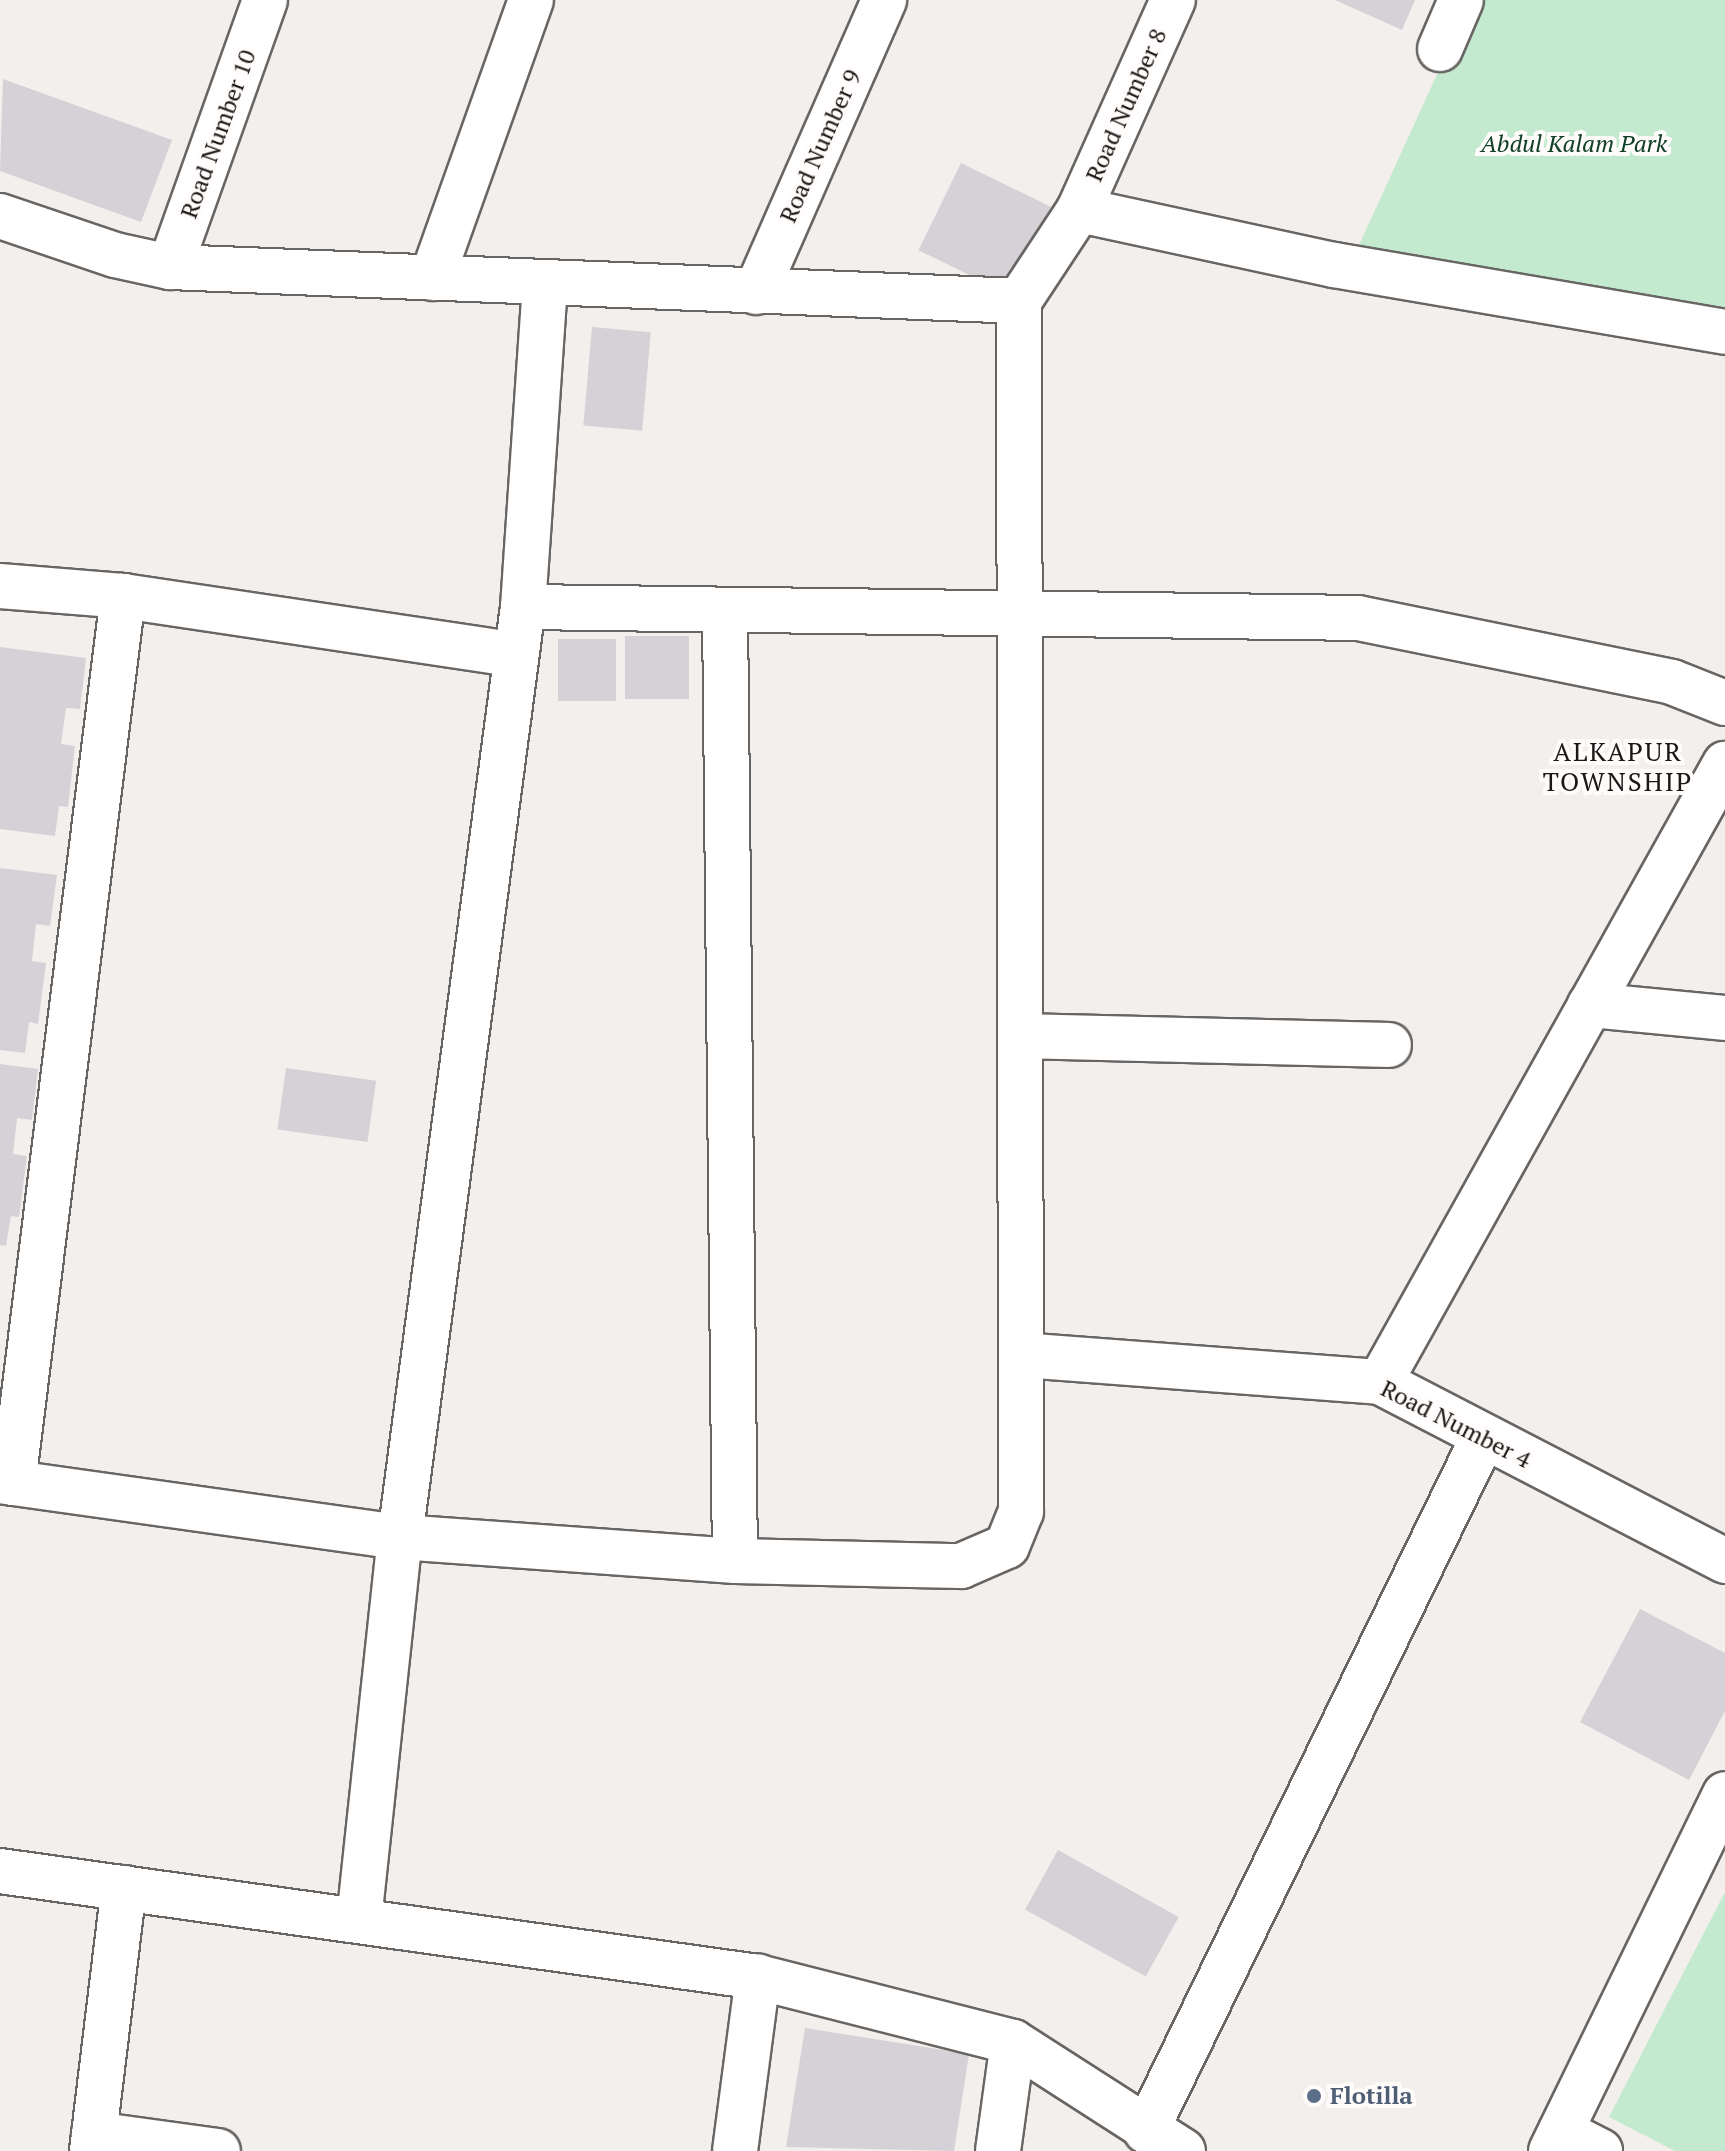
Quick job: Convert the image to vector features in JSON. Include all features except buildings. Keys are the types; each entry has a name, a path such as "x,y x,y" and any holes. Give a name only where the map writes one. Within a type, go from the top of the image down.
{"street":[{"name":"Road Number 10","path":"170,267 265,0"},
{"path":"432,278 531,0"},
{"name":"Road Number 9","path":"756,292 884,0"},
{"name":"Road Number 8","path":"1019,301 1079,210 1173,0"},
{"path":"1440,49 1461,0"},
{"path":"1079,210 1334,265 1725,332"},
{"path":"0,216 115,255 170,267 545,285 1019,301 1021,1512 1007,1546 961,1566 735,1561 400,1537 6,1482 123,596"},
{"path":"359,1920 400,1537 523,607 545,285"},
{"path":"0,586 123,596 516,655"},
{"path":"523,607 1020,616 1358,618 1672,682 1725,703"},
{"path":"725,611 735,1561"},
{"path":"1380,1382 1725,764"},
{"path":"1590,1005 1725,1018"},
{"path":"1021,1036 1389,1045"},
{"name":"Road Number 4","path":"1022,1355 1380,1382 1725,1561"},
{"path":"0,1871 758,1977 1013,2042 1164,2141 1483,1438"},
{"path":"1600,2151 1556,2141 1725,1794"},
{"path":"124,1888 93,2143 218,2151"},
{"path":"735,2151 758,1977"},
{"path":"998,2151 1013,2042"}],"green space":[{"name":"Abdul Kalam Park","path":"1471,0 1725,0 1725,312 1354,256"},
{"path":"1725,1892 1725,2151 1675,2151 1609,2117"}],"place":[{"name":"Flotilla","path":"1314,2096"}],"district":[{"name":"ALKAPUR TOWNSHIP","path":"1618,767"}]}
